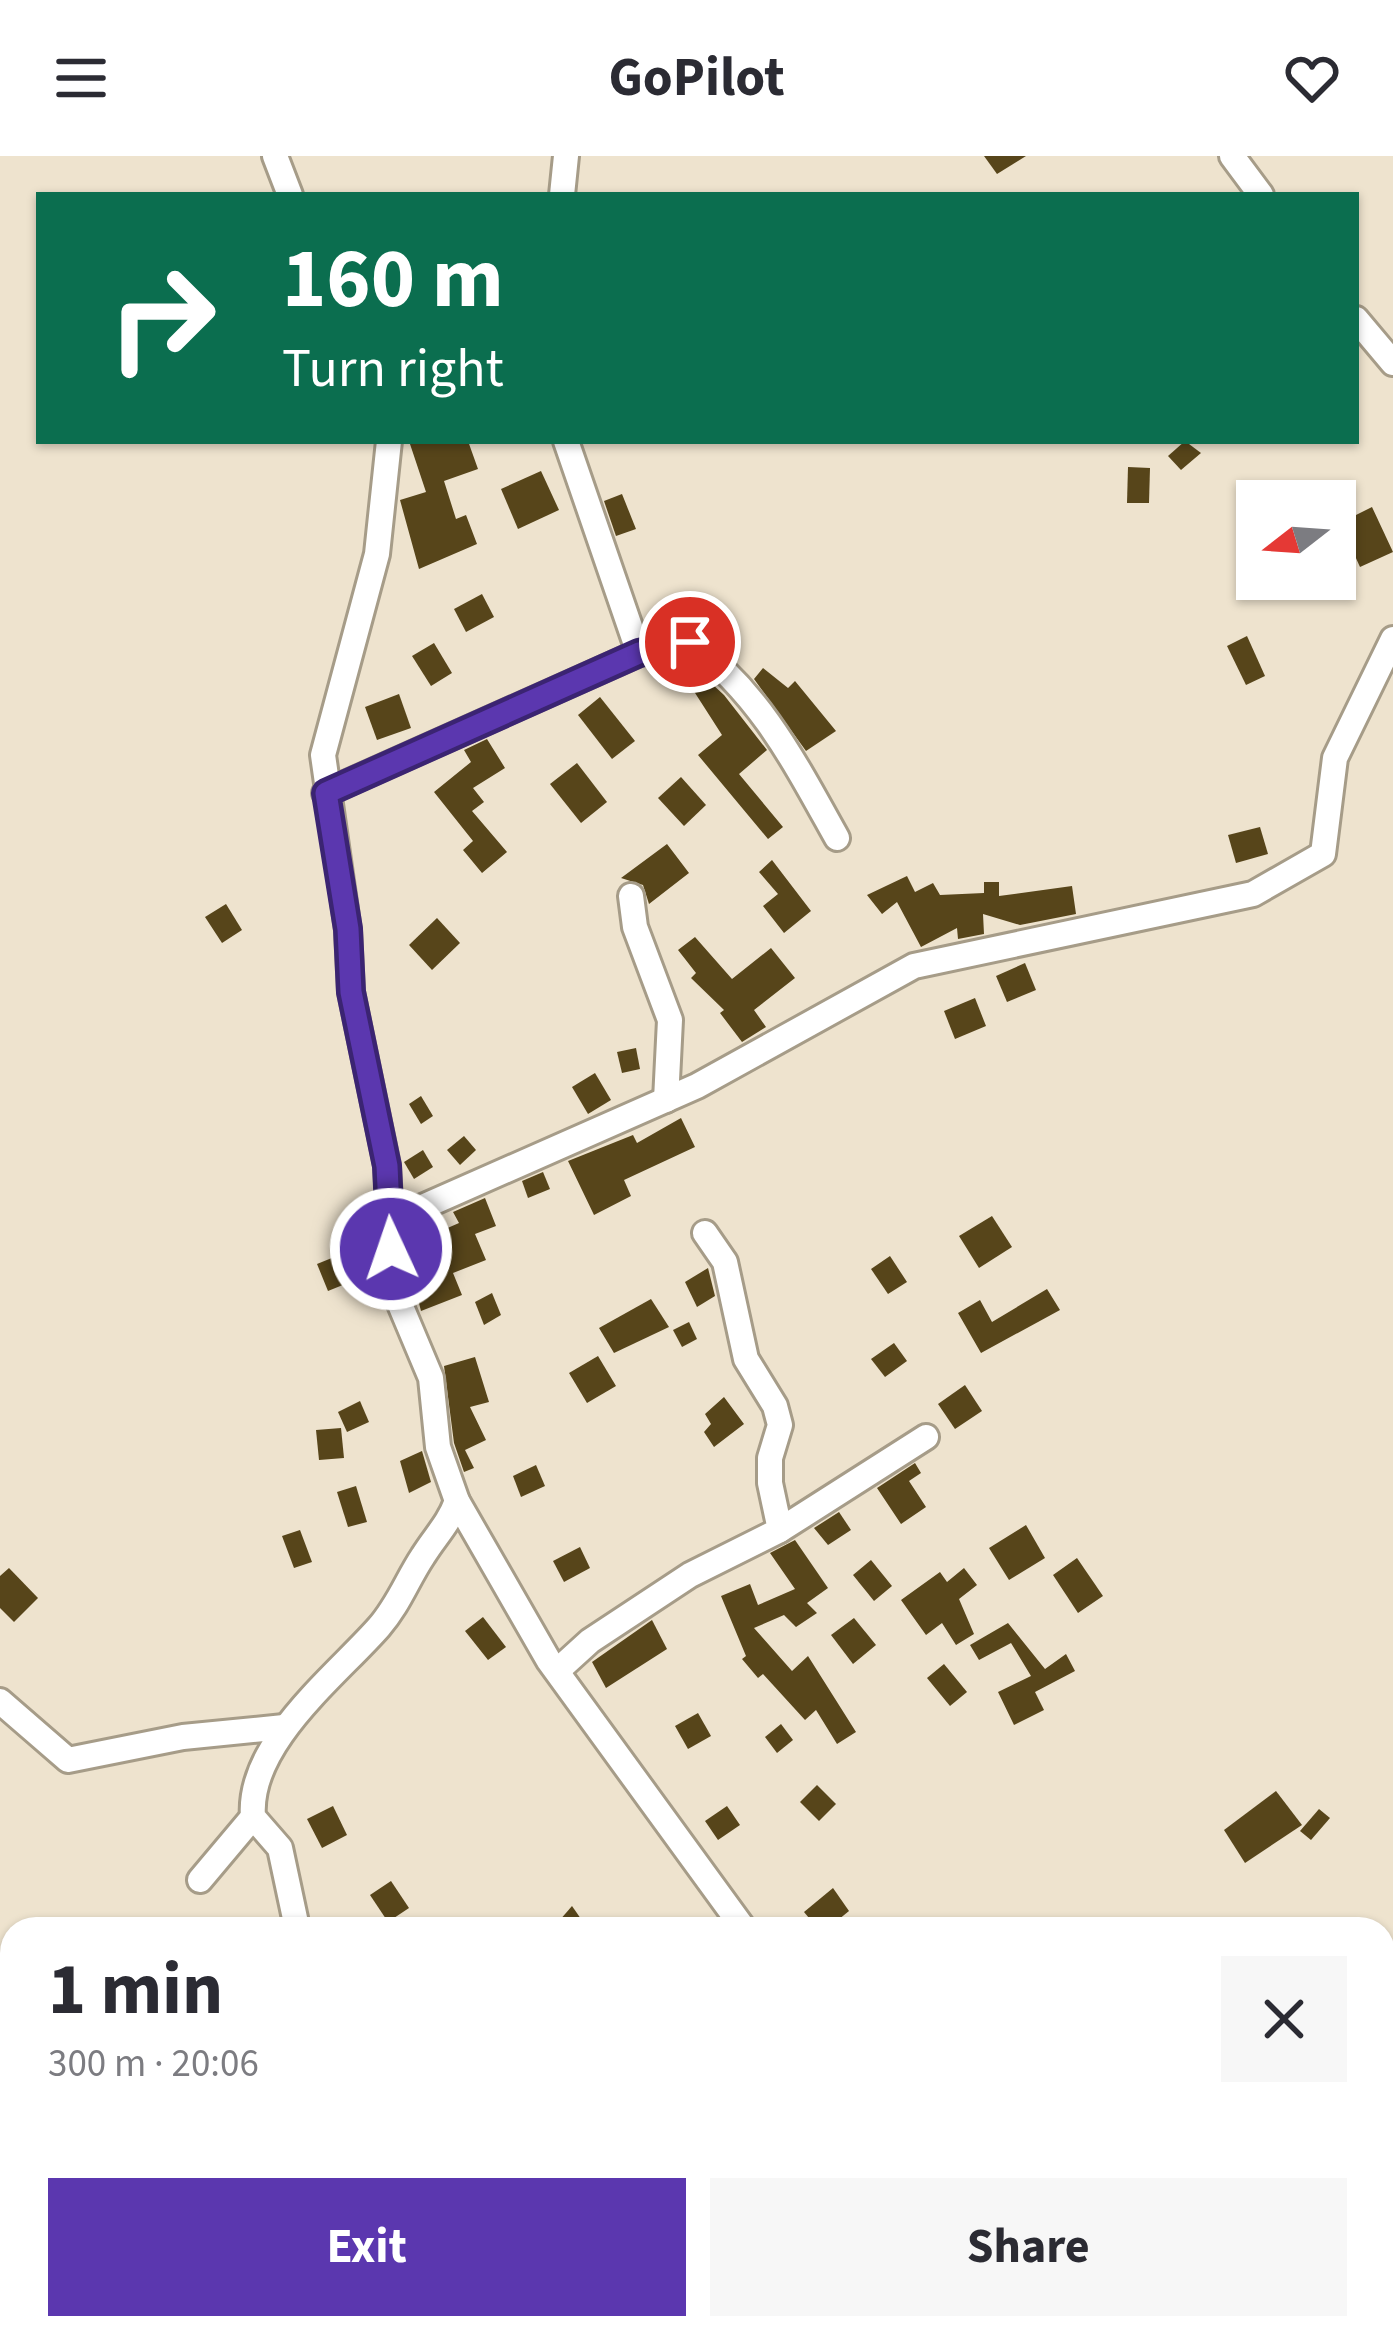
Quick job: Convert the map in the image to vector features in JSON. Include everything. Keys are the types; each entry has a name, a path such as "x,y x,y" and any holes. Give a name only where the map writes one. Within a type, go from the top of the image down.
{"street":[{"path":"275,156 289,192"},
{"path":"562,192 566,156"},
{"path":"1232,156 1260,192"},
{"path":"1359,323 1393,363"},
{"path":"389,444 377,554 323,755 348,929 351,992 387,1166 394,1290 431,1378 438,1447 457,1501 556,1671 735,1917"},
{"path":"567,444 639,653"},
{"path":"390,1229 410,1213 666,1100 914,966 1253,894 1323,854 1335,758 1393,639"},
{"path":"326,793 639,653 690,642 732,673 772,724 837,838"},
{"path":"631,896 634,927 670,1020 666,1100"},
{"path":"705,1233 724,1262 746,1359 775,1406 780,1425 770,1458 770,1483 781,1530"},
{"path":"556,1671 590,1641 690,1575 781,1530 926,1437"},
{"path":"200,1880 253,1817 260,1783 284,1726 404,1596 420,1560 446,1531 457,1501"},
{"path":"0,1701 68,1760 183,1737 284,1726"},
{"path":"253,1817 280,1848 295,1917"}],"building":[{"path":"984,156 1026,156 997,174"},
{"path":"410,444 469,444 478,469 444,481 456,519 466,515 477,544 419,569 400,500 426,492"},
{"path":"1182,444 1201,453 1181,470 1168,456"},
{"path":"1128,467 1150,468 1149,503 1127,503"},
{"path":"541,471 559,510 518,529 501,489"},
{"path":"622,494 636,529 616,536 604,501"},
{"path":"1372,507 1393,552 1360,567 1356,515"},
{"path":"482,594 494,617 466,632 454,609"},
{"path":"1247,636 1265,676 1246,685 1227,646"},
{"path":"434,643 452,673 431,686 412,656"},
{"path":"686,660 724,695 767,750 739,774 783,827 768,839 698,755 722,735 688,682 679,691 660,673 668,664"},
{"path":"763,668 788,688 795,681 836,731 806,751 754,679"},
{"path":"399,694 411,728 377,740 365,707"},
{"path":"600,697 635,741 612,759 578,715"},
{"path":"487,739 505,768 473,788 484,802 472,811 507,852 482,873 463,850 473,841 434,792 471,762 464,750"},
{"path":"577,763 607,802 581,823 550,784"},
{"path":"681,777 706,805 684,826 658,798"},
{"path":"1260,827 1268,854 1236,863 1228,835"},
{"path":"667,844 689,873 649,904 643,885 621,878"},
{"path":"772,860 811,911 784,933 763,906 778,894 759,872"},
{"path":"907,876 915,892 933,883 940,895 984,893 984,882 999,882 999,896 1072,886 1076,914 1020,925 983,914 984,934 958,939 957,928 921,947 897,902 882,914 867,895"},
{"path":"226,904 242,930 222,943 205,917"},
{"path":"437,918 460,943 432,970 409,945"},
{"path":"695,937 732,979 771,948 795,978 754,1010 766,1027 742,1042 720,1013 724,1010 691,978 696,973 678,950"},
{"path":"1025,963 1036,990 1007,1002 996,976"},
{"path":"975,998 986,1026 955,1039 944,1011"},
{"path":"636,1048 640,1069 622,1073 617,1052"},
{"path":"595,1073 611,1100 588,1114 572,1087"},
{"path":"421,1096 433,1116 421,1124 409,1104"},
{"path":"681,1118 695,1147 624,1180 631,1196 594,1215 568,1161 633,1135 637,1143"},
{"path":"464,1136 476,1150 460,1165 447,1150"},
{"path":"423,1150 433,1167 414,1179 404,1162"},
{"path":"543,1172 550,1189 528,1198 522,1181"},
{"path":"485,1198 496,1226 475,1234 486,1260 453,1273 462,1295 421,1311 409,1264 450,1247 443,1230 459,1223 453,1212"},
{"path":"992,1216 1012,1247 979,1268 959,1236"},
{"path":"349,1251 360,1278 328,1291 317,1264"},
{"path":"890,1256 907,1282 888,1294 871,1269"},
{"path":"708,1268 715,1296 697,1307 685,1282"},
{"path":"1047,1289 1060,1310 981,1353 958,1313 980,1300 992,1322"},
{"path":"492,1293 501,1315 484,1325 475,1302"},
{"path":"651,1299 669,1327 614,1353 599,1328"},
{"path":"689,1322 697,1339 682,1347 673,1330"},
{"path":"894,1343 907,1361 885,1377 871,1359"},
{"path":"598,1356 616,1386 587,1403 569,1373"},
{"path":"475,1357 489,1402 470,1407 486,1440 465,1450 474,1468 464,1472 454,1443 444,1366"},
{"path":"965,1385 982,1411 955,1429 938,1404"},
{"path":"724,1397 744,1424 714,1447 704,1432 711,1424 705,1414"},
{"path":"360,1401 369,1422 347,1432 338,1412"},
{"path":"341,1428 344,1458 319,1460 316,1430"},
{"path":"422,1451 431,1482 409,1493 400,1461"},
{"path":"915,1463 921,1473 909,1481 926,1507 901,1524 877,1488"},
{"path":"536,1465 545,1486 521,1497 513,1476"},
{"path":"356,1486 367,1522 348,1527 337,1492"},
{"path":"839,1512 851,1530 828,1545 814,1528"},
{"path":"1026,1525 1045,1558 1009,1580 989,1548"},
{"path":"300,1530 312,1562 294,1568 282,1536"},
{"path":"795,1540 828,1588 807,1603 817,1613 796,1627 784,1615 754,1628 792,1671 808,1656 856,1732 837,1744 816,1710 805,1720 763,1674 758,1678 742,1659 746,1656 721,1596 750,1584 758,1605 795,1589 770,1553"},
{"path":"580,1547 590,1568 564,1582 553,1561"},
{"path":"1077,1558 1103,1596 1078,1613 1053,1575"},
{"path":"871,1560 892,1586 874,1601 853,1575"},
{"path":"9,1568 38,1598 14,1622 0,1608 0,1576"},
{"path":"964,1568 977,1585 959,1599 974,1634 956,1645 942,1623 926,1635 901,1600 940,1572 947,1582"},
{"path":"483,1617 506,1647 488,1660 465,1631"},
{"path":"854,1618 876,1645 853,1664 831,1635"},
{"path":"652,1620 667,1649 606,1688 592,1662"},
{"path":"1008,1623 1045,1669 1066,1654 1075,1671 1035,1692 1044,1710 1014,1725 998,1692 1031,1676 1011,1643 979,1660 970,1645"},
{"path":"944,1664 967,1692 950,1706 927,1678"},
{"path":"698,1713 711,1736 688,1749 675,1726"},
{"path":"781,1724 793,1740 777,1753 765,1737"},
{"path":"817,1785 836,1804 819,1821 800,1802"},
{"path":"1276,1791 1302,1825 1245,1863 1224,1830"},
{"path":"333,1806 347,1835 322,1848 307,1819"},
{"path":"727,1806 740,1825 718,1840 705,1821"},
{"path":"1319,1809 1330,1818 1311,1840 1300,1831"},
{"path":"391,1881 409,1908 396,1917 385,1917 370,1895"},
{"path":"833,1888 849,1911 842,1917 808,1917 804,1912"},
{"path":"572,1906 580,1917 562,1917"}],"route":[{"path":"391,1249 387,1166 374,1083 351,992 348,929 326,793 639,653 690,642"}]}
